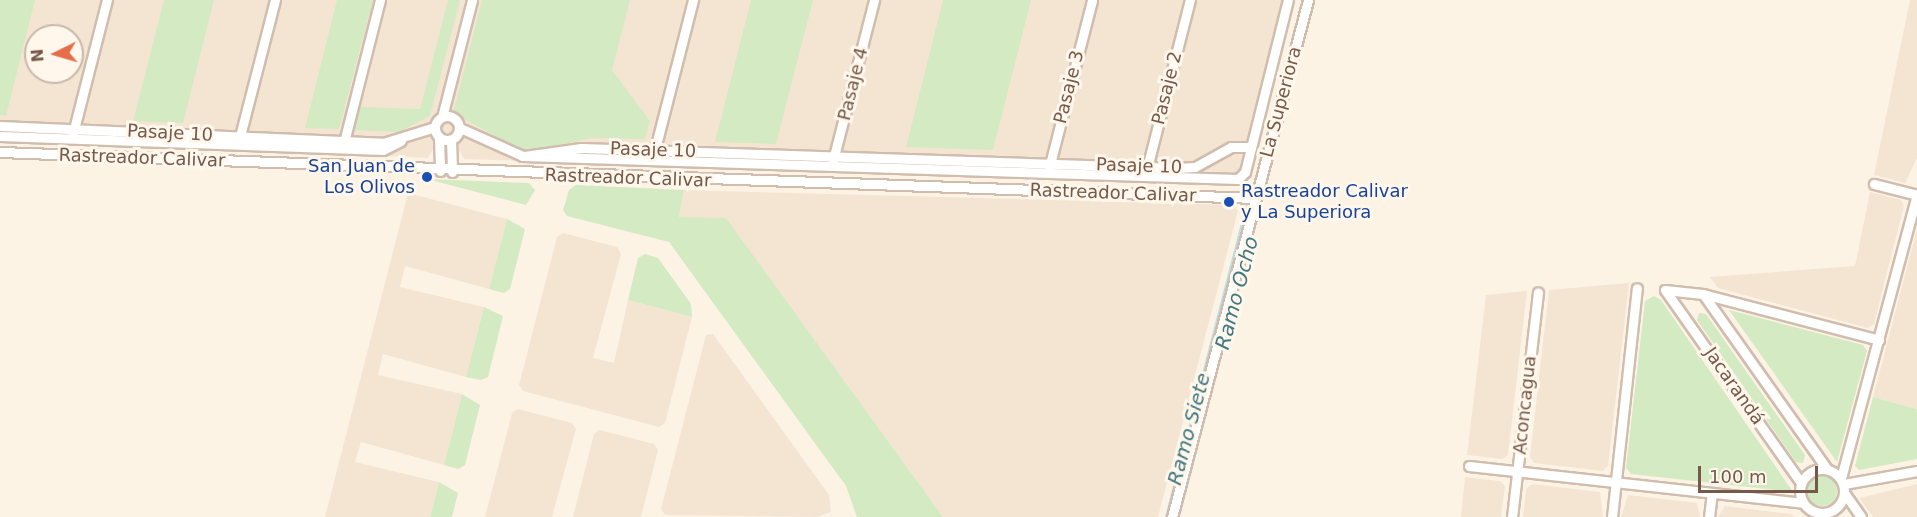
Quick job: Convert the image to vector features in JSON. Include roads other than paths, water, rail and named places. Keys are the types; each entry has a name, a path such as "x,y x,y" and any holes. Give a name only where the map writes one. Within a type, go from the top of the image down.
{"street":[{"path":"72,139 107,0"},
{"path":"239,140 275,0"},
{"path":"343,145 380,0"},
{"path":"440,171 439,138 435,127 442,117 472,0"},
{"path":"653,161 693,0"},
{"name":"Pasaje 4","path":"831,168 874,0"},
{"name":"Pasaje 3","path":"1047,174 1092,0"},
{"name":"Pasaje 2","path":"1145,177 1190,0"},
{"path":"1251,147 1288,0"},
{"name":"La Superiora","path":"1172,517 1308,0"},
{"path":"442,117 454,118 460,128 451,140 452,172"},
{"name":"Pasaje 10","path":"0,126 74,128 343,145 383,143 435,127"},
{"name":"Pasaje 10","path":"460,128 523,156 1145,177 1238,179 1245,172 1251,147 1231,147 1195,167 655,149 581,148 523,156"},
{"name":"Pasaje 10","path":"0,136 239,140"},
{"path":"439,138 451,140"},
{"name":"Rastreador Calivar","path":"0,152 452,172 1255,198"},
{"path":"1469,466 1712,494 1824,515 1835,510 1917,195 1874,184"},
{"path":"1612,517 1638,288"},
{"name":"Jacarandá","path":"1807,510 1801,483 1665,290 1703,294 1827,469 1843,485 1861,517"},
{"name":"Aconcagua","path":"1512,517 1538,293"},
{"path":"1703,294 1879,340"},
{"path":"1801,483 1809,473 1827,469"},
{"path":"1843,485 1917,471"},
{"path":"1709,517 1712,494"}],"waterway":[{"name":"Ramo Ocho","path":"1179,517 1314,0"},
{"name":"Ramo Siete","path":"1166,517 1248,201"}],"place":[{"name":"San Juan de Los Olivos","path":"427,177"},
{"name":"Rastreador Calivar y La Superiora","path":"1229,202"}]}
